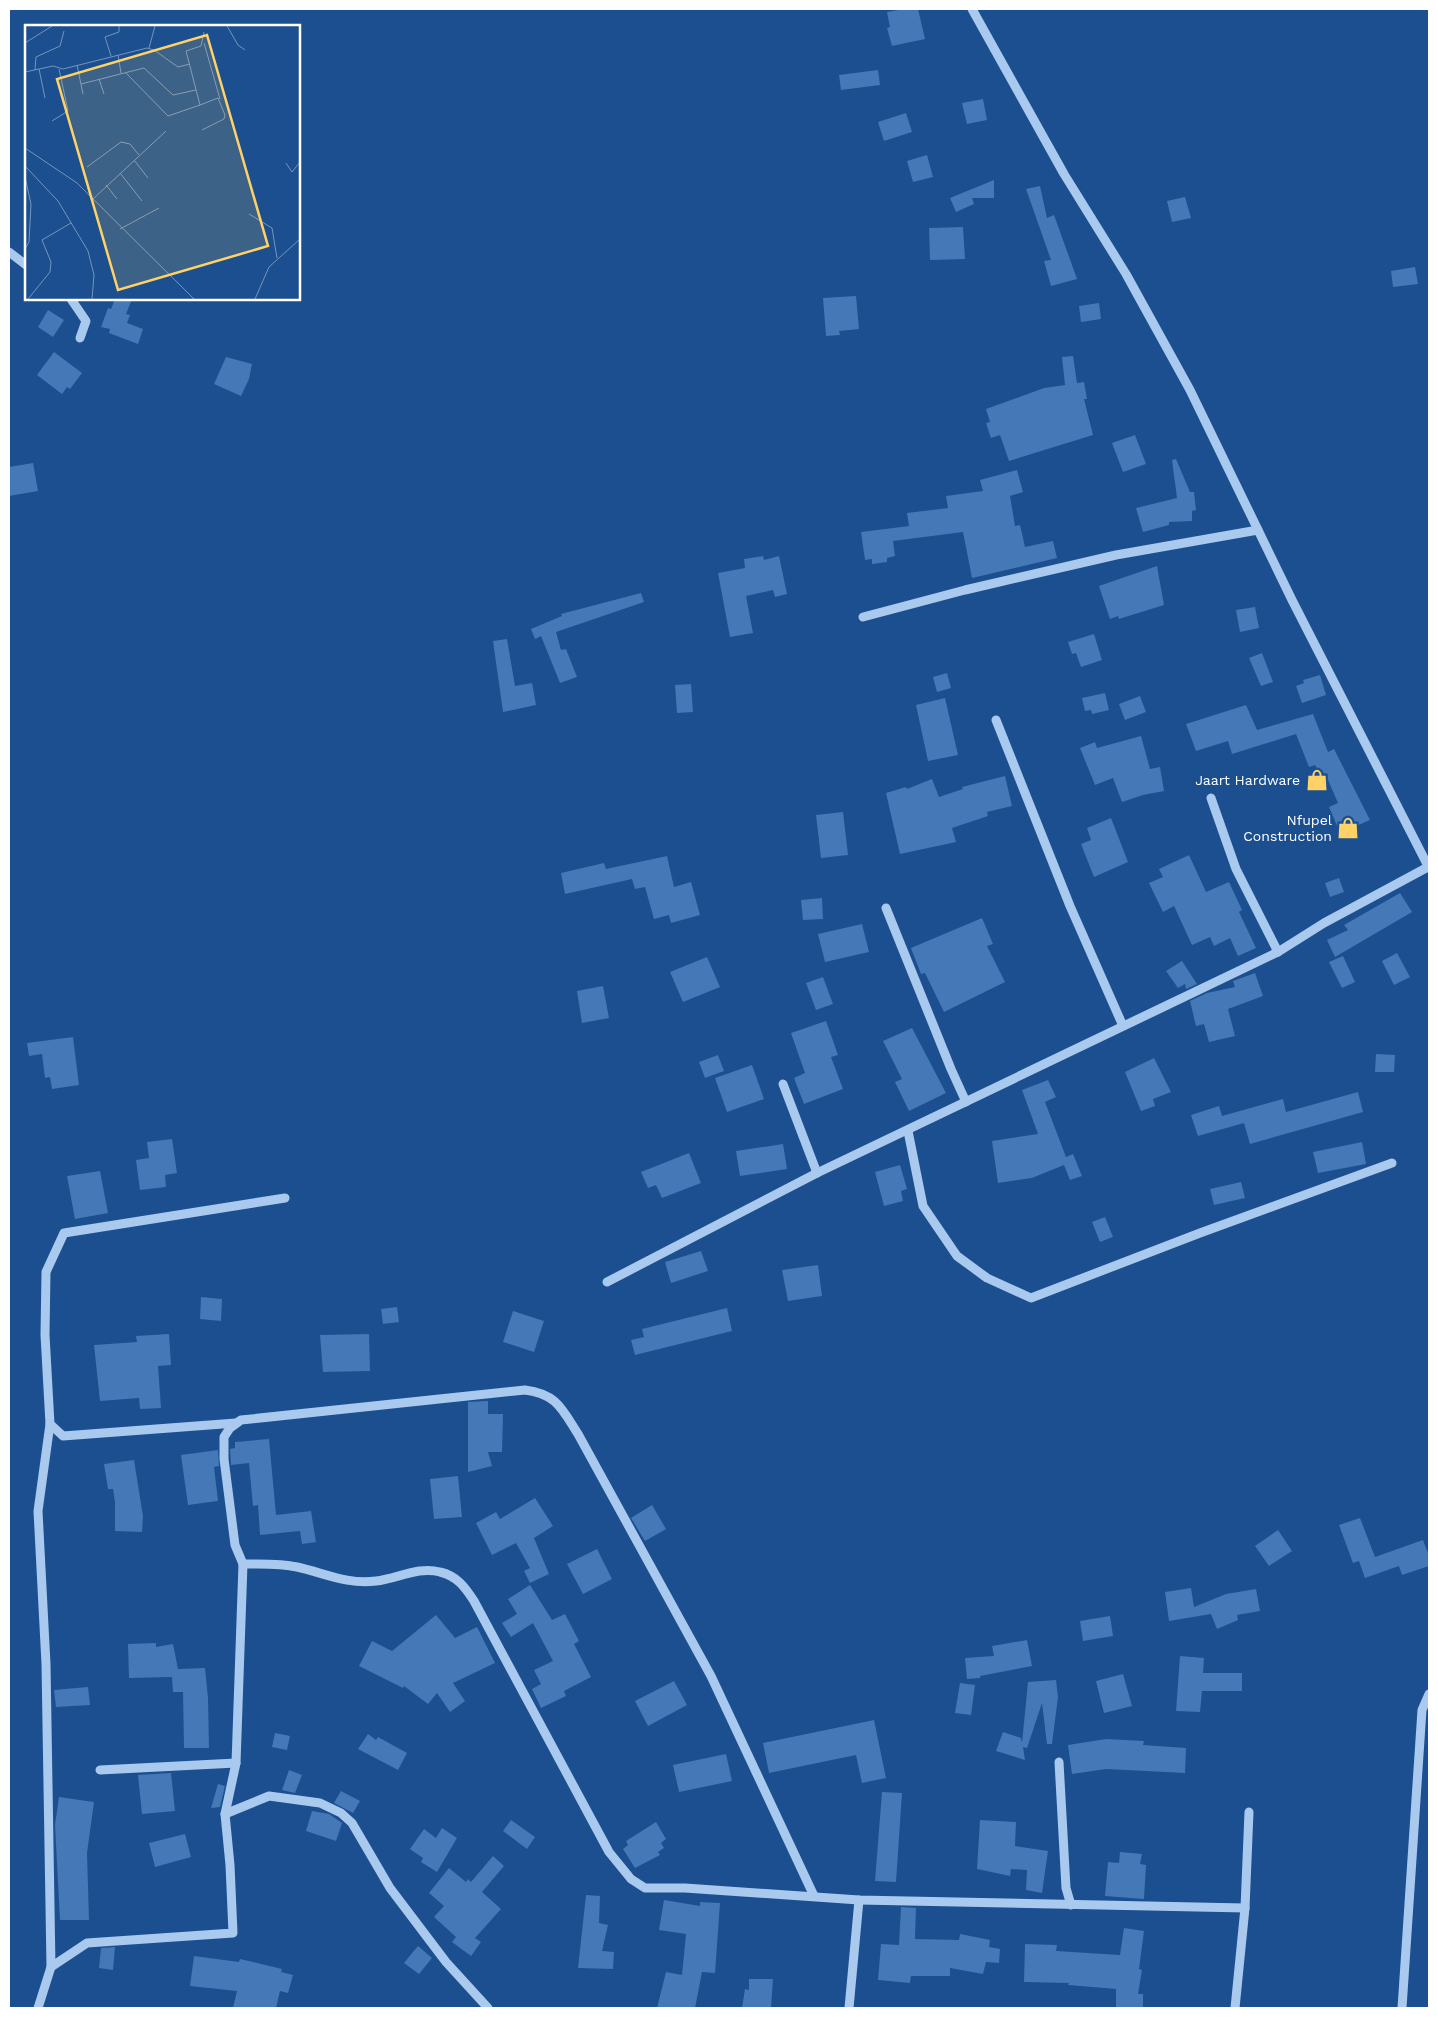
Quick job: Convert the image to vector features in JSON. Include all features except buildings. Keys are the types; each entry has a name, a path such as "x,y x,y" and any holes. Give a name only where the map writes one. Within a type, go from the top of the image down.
{"street":[{"path":"607,1282 817,1173 1278,952 1324,923 1429,868 1258,530 1190,390 1126,274 1064,174 972,9"},
{"path":"9,252 25,264"},
{"path":"72,300 86,321 80,338"},
{"path":"863,617 965,590 1116,555 1258,530"},
{"path":"996,720 1070,906 1123,1026"},
{"path":"1211,798 1236,869 1278,952"},
{"path":"886,908 950,1069 966,1102"},
{"path":"782,1084 817,1173"},
{"path":"908,1131 923,1206 957,1256 987,1278 1031,1298 1200,1233 1392,1163"},
{"path":"38,2008 51,1967 46,1664 38,1511 50,1424 45,1335 46,1272 64,1233 285,1198"},
{"path":"51,1967 87,1943 232,1933 230,1866 225,1814 236,1763 243,1564 236,1545 224,1458 224,1437 230,1428 241,1420 525,1390 544,1392 555,1402 578,1434 711,1676 814,1896"},
{"path":"50,1424 63,1436 238,1423"},
{"path":"243,1564 295,1567 352,1582 377,1581 429,1570 455,1578 465,1587 474,1601 609,1852 631,1879 645,1888 685,1888 859,1900 1244,1908"},
{"path":"1402,2008 1422,1710 1429,1694"},
{"path":"1059,1762 1066,1888 1071,1905"},
{"path":"100,1770 236,1763"},
{"path":"225,1814 269,1796 320,1803 341,1813 352,1824 390,1888 446,1962 488,2008"},
{"path":"1235,2008 1244,1908 1249,1812"},
{"path":"849,2008 859,1900"}],"place":[{"name":"Jaart Hardware","path":"1317,780"},
{"name":"Nfupel Construction","path":"1348,828"}]}
